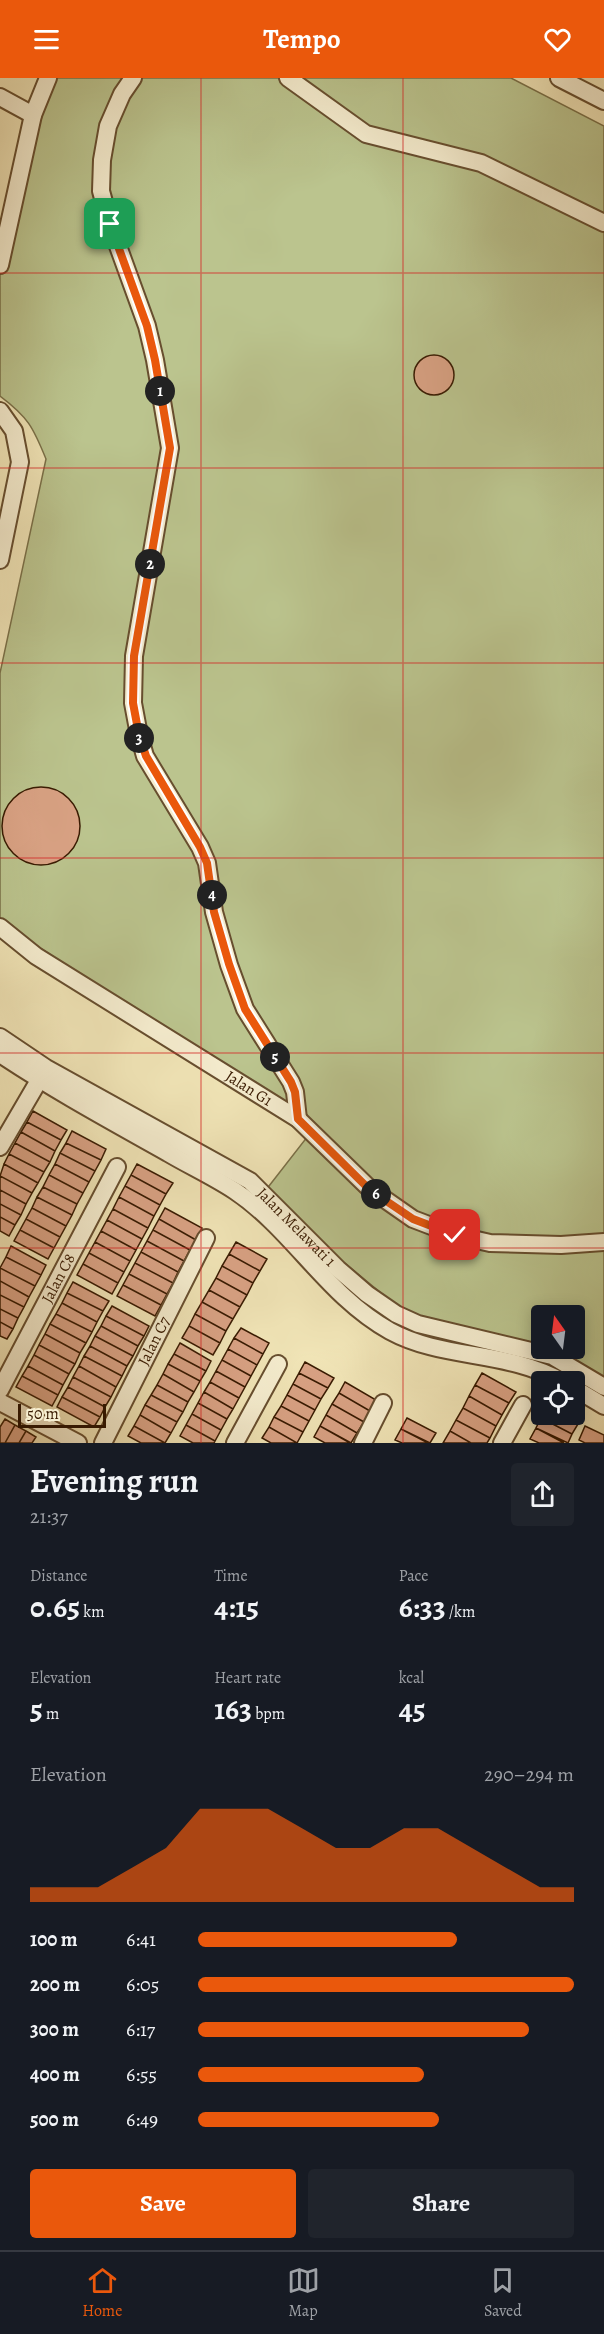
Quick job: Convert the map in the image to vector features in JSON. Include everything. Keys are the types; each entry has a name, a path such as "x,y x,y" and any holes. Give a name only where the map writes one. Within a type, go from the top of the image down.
{"street":[{"path":"0,265 33,115 48,78"},
{"path":"133,78 122,94 108,126 102,160 101,191 110,224 147,326 170,448 134,656 133,703 146,756 200,847 207,863 214,912 237,987 245,1009 291,1082 295,1092 298,1119"},
{"path":"288,78 366,134 481,163 604,223"},
{"path":"559,78 604,101"},
{"path":"0,97 33,115"},
{"path":"0,411 14,431 20,462 0,560"},
{"name":"Jalan G1","path":"0,927 36,956 298,1119 370,1190 413,1219 455,1235 490,1244 561,1245 604,1242"},
{"name":"Jalan Melawati 1","path":"0,1036 42,1073 236,1192 272,1223 318,1273 355,1307 388,1330 416,1344 514,1361 543,1371"},
{"path":"0,1053 42,1073 0,1147"},
{"name":"Jalan Melawati 1","path":"42,1073 250,1181 338,1269 396,1314 418,1324 552,1356 604,1387"},
{"name":"Jalan C8","path":"0,1390 117,1167"},
{"name":"Jalan C7","path":"103,1443 206,1238"},
{"path":"235,1443 278,1364"},
{"path":"585,1395 604,1406"},
{"path":"0,1402 78,1443"},
{"path":"363,1443 383,1403"},
{"path":"502,1443 523,1405"}],"green space":[{"path":"48,78 511,78 604,126 604,1378 541,1359 585,1359 585,1305 531,1305 531,1356 415,1321 262,1195 308,1136 72,969 0,921 0,673 46,459 29,423 0,396 0,261"}],"building":[{"path":"434,355 442,356 448,361 453,367 453,383 448,389 442,394 434,395 426,394 420,389 415,383 414,375 415,367 420,361 426,356"},
{"path":"41,787 56,790 69,798 77,811 80,826 77,841 69,854 56,862 41,865 26,862 13,854 5,841 2,826 5,811 13,798 26,790"},
{"path":"33,1111 67,1130 61,1140 27,1122"},
{"path":"27,1122 61,1140 55,1151 21,1132"},
{"path":"72,1131 106,1149 101,1160 66,1143"},
{"path":"21,1132 55,1151 50,1162 15,1143"},
{"path":"15,1143 50,1162 44,1172 9,1154"},
{"path":"66,1143 101,1160 95,1171 60,1153"},
{"path":"60,1153 95,1171 89,1182 55,1164"},
{"path":"9,1154 44,1172 38,1183 4,1164"},
{"path":"4,1164 38,1183 32,1193 0,1176"},
{"path":"55,1164 89,1182 83,1193 49,1175"},
{"path":"137,1164 173,1183 166,1194 131,1175"},
{"path":"49,1175 83,1193 77,1204 43,1187"},
{"path":"131,1175 166,1194 160,1205 125,1186"},
{"path":"0,1176 32,1193 26,1204 0,1190"},
{"path":"125,1186 160,1205 154,1216 119,1197"},
{"path":"43,1187 77,1204 72,1215 37,1197"},
{"path":"0,1190 26,1204 21,1215 0,1204"},
{"path":"37,1197 72,1215 66,1226 32,1208"},
{"path":"119,1197 154,1216 148,1228 113,1209"},
{"path":"0,1204 21,1215 15,1225 0,1217"},
{"path":"32,1208 66,1226 60,1237 26,1219"},
{"path":"165,1208 202,1228 196,1240 159,1219"},
{"path":"113,1209 148,1228 142,1239 107,1220"},
{"path":"0,1217 15,1225 9,1236 0,1231"},
{"path":"26,1219 60,1237 54,1248 20,1230"},
{"path":"159,1219 196,1240 190,1250 153,1230"},
{"path":"107,1220 142,1239 136,1250 101,1231"},
{"path":"20,1230 54,1248 48,1259 14,1241"},
{"path":"153,1230 190,1250 184,1261 147,1241"},
{"path":"101,1231 136,1250 130,1261 95,1242"},
{"path":"147,1241 184,1261 178,1272 141,1252"},
{"path":"95,1242 130,1261 124,1272 89,1253"},
{"path":"236,1242 267,1259 260,1271 229,1254"},
{"path":"11,1246 46,1265 41,1275 6,1257"},
{"path":"141,1252 178,1272 173,1283 135,1263"},
{"path":"89,1253 124,1272 118,1283 83,1264"},
{"path":"229,1254 260,1271 253,1283 222,1266"},
{"path":"6,1257 41,1275 35,1286 0,1268"},
{"path":"135,1263 173,1283 167,1294 129,1274"},
{"path":"83,1264 118,1283 112,1294 77,1275"},
{"path":"222,1266 253,1283 247,1295 216,1278"},
{"path":"0,1268 35,1286 29,1297 0,1281"},
{"path":"129,1274 167,1294 161,1305 123,1285"},
{"path":"216,1278 247,1295 240,1307 209,1290"},
{"path":"0,1281 29,1297 24,1307 0,1295"},
{"path":"73,1282 109,1301 103,1311 67,1293"},
{"path":"123,1285 161,1305 155,1316 117,1296"},
{"path":"209,1290 240,1307 233,1319 202,1302"},
{"path":"67,1293 103,1311 97,1322 62,1303"},
{"path":"0,1295 24,1307 18,1318 0,1309"},
{"path":"202,1302 233,1319 226,1331 195,1314"},
{"path":"62,1303 97,1322 92,1332 56,1314"},
{"path":"112,1306 149,1326 144,1336 106,1316"},
{"path":"0,1309 18,1318 13,1329 0,1322"},
{"path":"56,1314 92,1332 86,1343 50,1324"},
{"path":"195,1314 226,1331 220,1343 189,1326"},
{"path":"106,1316 144,1336 138,1346 101,1326"},
{"path":"0,1322 13,1329 7,1339 0,1336"},
{"path":"50,1324 86,1343 80,1353 45,1334"},
{"path":"101,1326 138,1346 133,1356 95,1336"},
{"path":"189,1326 220,1343 213,1355 182,1338"},
{"path":"241,1328 269,1343 263,1354 234,1338"},
{"path":"45,1334 80,1353 75,1364 39,1345"},
{"path":"95,1336 133,1356 127,1366 90,1346"},
{"path":"234,1338 263,1354 257,1365 228,1349"},
{"path":"180,1343 211,1361 206,1371 174,1354"},
{"path":"39,1345 75,1364 69,1374 34,1355"},
{"path":"90,1346 127,1366 122,1376 84,1356"},
{"path":"228,1349 257,1365 251,1376 222,1360"},
{"path":"174,1354 206,1371 200,1381 168,1364"},
{"path":"34,1355 69,1374 63,1385 28,1366"},
{"path":"84,1356 122,1376 116,1387 79,1366"},
{"path":"222,1360 251,1376 245,1387 216,1371"},
{"path":"305,1362 334,1378 328,1388 299,1373"},
{"path":"168,1364 200,1381 194,1392 163,1374"},
{"path":"28,1366 63,1385 58,1395 22,1376"},
{"path":"79,1366 116,1387 111,1397 73,1377"},
{"path":"216,1371 245,1387 239,1398 210,1382"},
{"path":"299,1373 328,1388 321,1399 293,1384"},
{"path":"482,1373 516,1392 509,1403 475,1385"},
{"path":"163,1374 194,1392 188,1402 157,1385"},
{"path":"22,1376 58,1395 52,1406 16,1387"},
{"path":"73,1377 111,1397 105,1407 68,1387"},
{"path":"210,1382 239,1398 233,1409 204,1392"},
{"path":"345,1382 376,1400 370,1411 339,1393"},
{"path":"293,1384 321,1399 315,1410 287,1395"},
{"path":"157,1385 188,1402 183,1412 151,1395"},
{"path":"475,1385 509,1403 502,1415 469,1396"},
{"path":"68,1387 105,1407 100,1417 62,1397"},
{"path":"204,1392 233,1409 227,1419 198,1403"},
{"path":"339,1393 370,1411 364,1422 332,1404"},
{"path":"151,1395 183,1412 177,1422 145,1405"},
{"path":"287,1395 315,1410 309,1421 281,1406"},
{"path":"469,1396 502,1415 496,1426 463,1408"},
{"path":"62,1397 100,1417 94,1427 57,1407"},
{"path":"198,1403 227,1419 221,1430 192,1414"},
{"path":"332,1404 364,1422 357,1433 326,1415"},
{"path":"145,1405 177,1422 171,1433 140,1415"},
{"path":"281,1406 309,1421 303,1432 274,1417"},
{"path":"463,1408 496,1426 490,1438 456,1420"},
{"path":"192,1414 221,1430 215,1441 186,1425"},
{"path":"140,1415 171,1433 165,1443 134,1426"},
{"path":"326,1415 357,1433 351,1443 320,1426"},
{"path":"274,1417 303,1432 297,1443 269,1427"},
{"path":"407,1418 436,1433 430,1443 401,1429"},
{"path":"5,1419 15,1425 5,1443 0,1443 0,1427"},
{"path":"456,1420 490,1438 487,1443 471,1443 450,1431"},
{"path":"15,1425 26,1431 19,1443 5,1443"},
{"path":"186,1425 215,1441 214,1443 193,1443 180,1436"},
{"path":"538,1425 555,1425 572,1434 568,1443 536,1428"},
{"path":"555,1425 577,1425 572,1434"},
{"path":"134,1426 165,1443 141,1443 128,1436"},
{"path":"320,1426 350,1443 325,1443 314,1437"},
{"path":"585,1426 604,1435 604,1443 585,1443 579,1440"},
{"path":"269,1427 297,1443 271,1443 262,1438"},
{"path":"536,1428 564,1443 539,1443 530,1439"},
{"path":"401,1429 428,1443 402,1443 395,1440"},
{"path":"26,1431 36,1437 32,1443 19,1443"},
{"path":"450,1431 471,1443 443,1443"}],"route":[{"path":"110,224 147,326 170,448 134,656 133,703 146,756 200,847 207,863 214,912 229,964 245,1009 291,1082 295,1092 298,1119 370,1190 413,1219 455,1235"}]}
